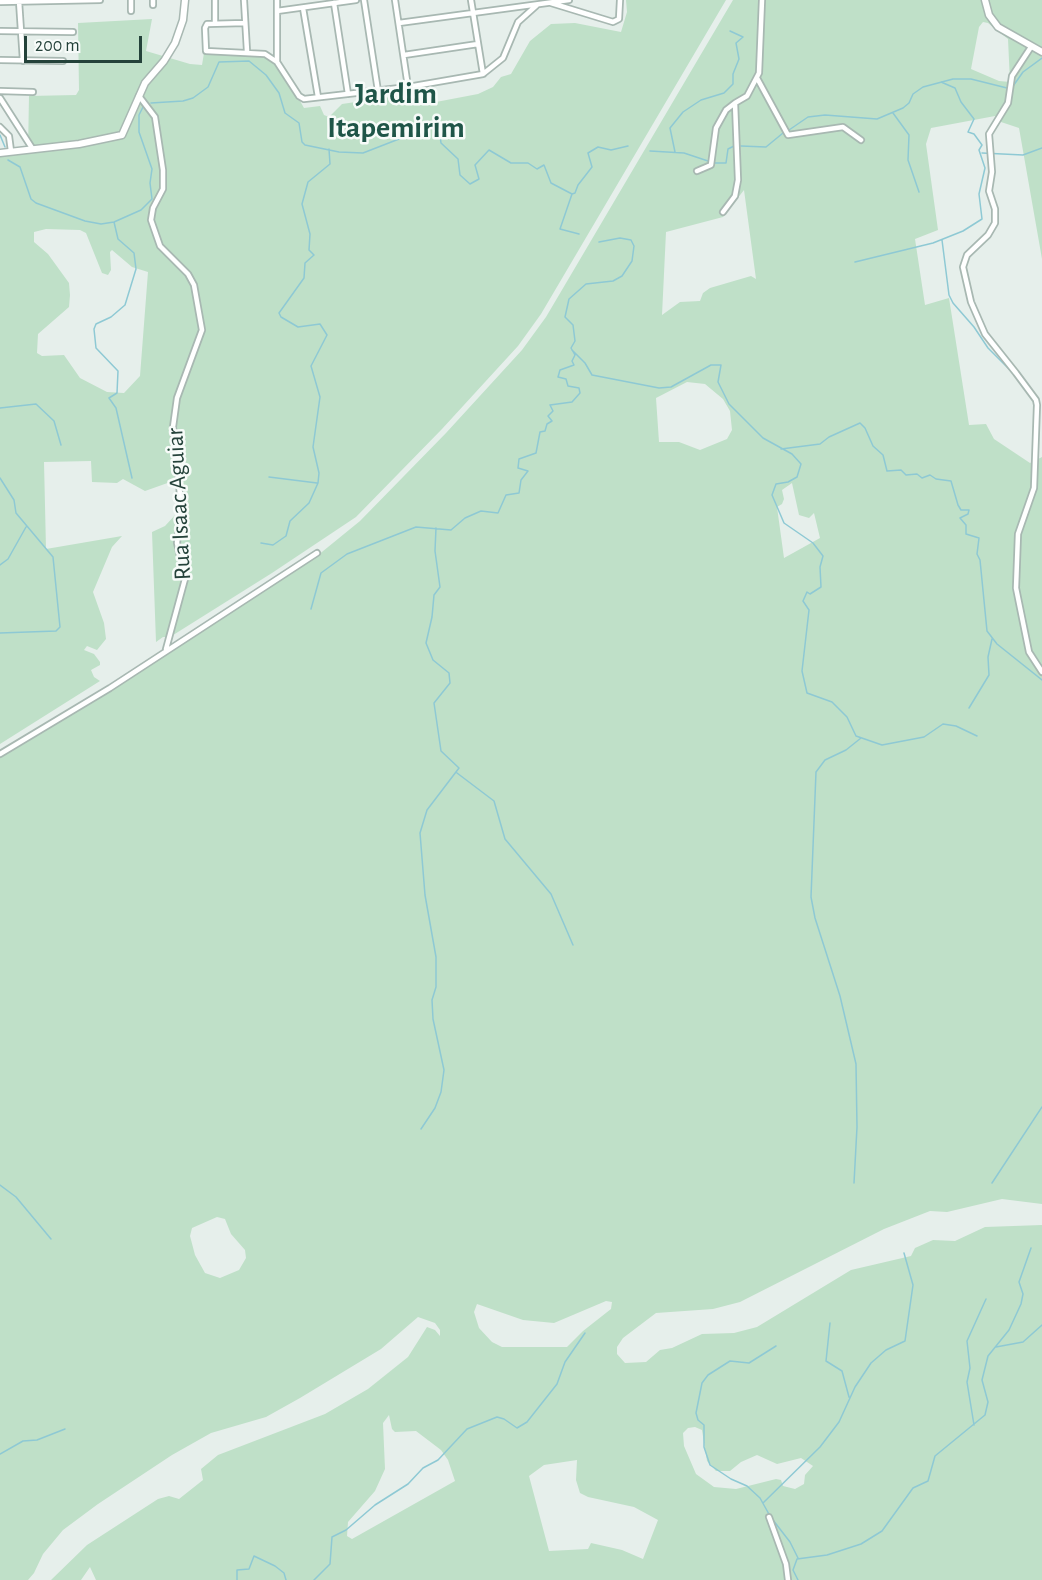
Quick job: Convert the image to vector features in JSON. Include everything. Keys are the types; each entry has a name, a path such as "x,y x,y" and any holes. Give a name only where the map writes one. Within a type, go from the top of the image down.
{"street":[{"path":"0,2 100,0"},
{"path":"131,0 131,11"},
{"path":"0,153 79,144 122,135 149,76 164,61 175,43 183,20 185,0"},
{"path":"215,0 215,23"},
{"path":"244,0 247,51"},
{"path":"277,0 277,62"},
{"path":"277,11 356,0"},
{"path":"364,0 378,90"},
{"path":"395,0 408,87"},
{"path":"471,0 483,74"},
{"path":"399,23 569,0"},
{"path":"551,3 613,22 619,19 620,0"},
{"path":"697,171 711,165 716,128 726,110 747,96 757,78 762,0"},
{"path":"985,0 994,22 1042,52"},
{"path":"19,1 23,61"},
{"path":"334,3 348,94"},
{"path":"245,23 207,24 205,28 206,49 210,52 247,51 265,54 277,62 299,96 304,99 408,87 483,74 503,58 518,22 537,4"},
{"path":"303,8 318,97"},
{"path":"0,31 73,32"},
{"path":"404,55 478,44"},
{"path":"1031,47 1012,76 1008,103 988,138 992,172 989,191 995,209 995,223 988,235 967,255 963,267 971,302 985,334 1036,400 1037,405 1034,488 1018,534 1016,588 1029,652 1042,672"},
{"path":"0,60 63,61"},
{"path":"757,78 790,136 843,127 861,140"},
{"path":"0,91 33,92"},
{"name":"Rua Isaac Aguiar","path":"139,96 155,117 163,170 163,189 153,208 152,220 160,246 188,274 194,285 202,330 177,398 173,427 176,475 181,504 177,543 185,579 166,650"},
{"path":"0,98 33,148"},
{"path":"723,212 735,196 738,180 735,103"},
{"path":"0,127 9,136 11,151"},
{"path":"0,754 110,688 317,553"},
{"path":"769,1517 786,1564 788,1580"}],"green space":[{"path":"626,0 726,0 541,314 518,346 442,429 356,517 170,637 163,637 156,642 152,532 165,526 176,514 180,502 176,480 145,491 123,479 117,483 92,482 91,461 44,462 46,549 122,536 112,547 93,592 104,623 106,639 97,650 87,646 84,650 94,654 100,662 100,665 91,670 94,677 100,681 0,744 0,155 28,150 29,96 76,95 79,90 78,23 152,19 146,51 190,64 202,65 204,53 243,52 265,55 287,78 304,108 320,106 324,115 329,117 342,104 404,95 423,102 436,102 478,94 493,87 501,77 511,74 530,41 551,24 575,23 621,32 627,12","holes":["46,229 80,230 86,233 102,273 108,275 111,270 110,252 112,250 132,267 148,272 140,376 124,393 107,392 80,378 64,355 42,356 37,353 38,334 69,307 70,295 69,283 48,254 34,242 34,232"]},
{"path":"733,0 1042,0 1042,259 1019,128 1001,122 995,116 931,128 926,144 938,230 915,239 925,305 949,298 969,425 986,424 994,439 1030,463 1042,457 1042,1204 1002,1199 947,1212 930,1211 884,1229 740,1302 713,1309 656,1313 623,1338 617,1347 617,1354 625,1363 646,1362 660,1350 672,1348 702,1334 734,1333 757,1327 851,1270 911,1256 915,1248 933,1240 955,1241 985,1227 1042,1225 1042,1580 96,1580 90,1567 81,1580 51,1580 87,1545 158,1499 169,1496 179,1499 203,1480 201,1469 218,1455 325,1414 368,1389 408,1357 427,1327 435,1330 440,1336 440,1330 435,1323 418,1317 381,1349 300,1398 266,1417 211,1433 172,1455 98,1504 63,1530 43,1554 28,1580 0,1580 0,757 95,701 317,556 360,521 446,433 522,350 546,317","holes":["983,22 988,23 1008,39 1010,82 999,81 971,69 979,27","744,190 756,279 751,276 710,288 703,293 700,301 680,302 662,315 666,232 723,217","687,382 705,384 723,399 730,411 732,430 727,439 700,450 679,442 659,442 656,398","792,483 799,515 809,518 814,513 820,538 784,558 777,507 784,499 782,490","217,1217 225,1219 231,1234 245,1250 246,1258 239,1270 220,1278 205,1273 195,1255 190,1236 192,1228","606,1301 612,1302 611,1309 567,1347 502,1347 492,1342 479,1328 474,1312 477,1304 523,1320 554,1323","389,1415 392,1429 395,1432 416,1431 441,1450 448,1460 455,1481 352,1539 347,1536 348,1522 375,1491 385,1469 383,1423","695,1427 702,1430 707,1461 716,1471 730,1471 741,1462 757,1455 777,1464 801,1458 813,1466 805,1475 804,1484 795,1489 783,1486 781,1480 776,1479 736,1489 714,1487 696,1474 684,1446 683,1433 688,1428","577,1460 576,1480 580,1493 588,1497 634,1507 658,1520 643,1559 622,1550 591,1543 588,1549 549,1551 529,1476 544,1465"]}],"waterway":[{"path":"675,152 670,128 683,112 701,100 724,93 733,84 733,74 739,59 736,43 743,37 730,31"},
{"path":"789,130 808,117 825,115 877,119 903,108 909,103 913,94 923,87 953,79 971,79 1011,89 1023,72 1042,58"},
{"path":"151,103 193,98 208,87 219,62 249,61 266,75 279,93 285,113 299,123 302,142 305,145 339,152 363,153 435,125 439,129 441,143 458,159 460,175 470,184 479,179 475,165 489,150 511,163 528,163 537,169 544,165 551,183 572,194"},
{"path":"855,262 933,243 963,231 982,219 979,194 985,168 979,150 982,145 974,134 968,132 974,119 961,102 955,88 941,82"},
{"path":"8,160 20,167 31,199 36,203 85,221 101,224 114,222 141,210 152,199 150,183 152,169 139,132 139,115 143,107"},
{"path":"893,113 909,135 908,160 919,192"},
{"path":"741,146 766,147 783,133"},
{"path":"0,135 5,147"},
{"path":"579,234 560,229 572,194 575,193 578,185 592,167 588,153 598,147 611,150 628,146"},
{"path":"715,163 726,163 728,149 734,146"},
{"path":"982,153 1023,155 1042,148"},
{"path":"261,543 273,545 286,536 290,521 309,503 318,483 319,473 313,447 320,397 311,366 327,335 320,324 298,327 281,317 279,313 304,278 305,263 314,255 309,250 310,234 302,204 308,182 330,164 329,149"},
{"path":"650,151 684,153 708,161"},
{"path":"114,222 118,239 134,253 136,269 125,305 111,317 96,324 94,329 96,348 118,371 117,393 109,398 116,408 132,478"},
{"path":"311,609 321,573 347,554 416,527 451,530 465,518 481,511 498,513 506,495 519,493 521,480 528,471 518,468 519,459 536,453 540,432 545,431 547,424 552,421 548,416 553,411 550,405 572,402 580,393 579,388 568,386 566,379 558,377 560,370 574,365 572,361 575,355 571,348 575,341 573,325 565,317 569,299 586,284 613,281 622,276 632,261 634,246 631,240 620,238 599,242"},
{"path":"942,240 949,295 953,303 974,327 988,348 1013,373"},
{"path":"572,350 585,363 592,375 659,388 671,387 711,365 721,365 718,382 729,404 763,438 792,454 801,464 797,477 788,482 776,484 772,495 784,523 813,543 823,556 820,567 821,587 810,594 807,592 803,601 809,610 802,671 807,693 832,702 847,717 856,736 882,745 924,737 943,724 956,726 977,736"},
{"path":"0,408 36,404 54,421 61,445"},
{"path":"781,449 820,444 829,437 860,423 865,428 873,446 883,455 887,471 901,470 906,475 917,474 922,478 930,475 936,479 951,481 961,510 969,510 968,514 960,518 966,525 966,534 979,538 977,554 980,560 987,631 997,644 1042,680"},
{"path":"269,477 317,483"},
{"path":"0,478 14,500 16,513 53,557 60,627 56,631 0,633"},
{"path":"0,565 8,559 26,527"},
{"path":"421,1129 435,1108 441,1092 444,1070 433,1019 432,1000 436,987 436,957 425,895 420,833 427,810 459,768 441,751 434,703 450,683 449,673 433,660 426,643 434,595 440,587 435,551 436,528"},
{"path":"969,708 989,675 988,657 992,639"},
{"path":"854,1183 857,1127 856,1064 840,996 815,918 811,897 816,772 825,760 846,750 861,738"},
{"path":"457,773 494,801 505,839 551,894 573,945"},
{"path":"992,1183 1042,1107"},
{"path":"0,1185 16,1197 51,1239"},
{"path":"798,1580 793,1570 797,1559 827,1555 861,1544 882,1531 913,1488 928,1481 935,1456 985,1415 988,1402 982,1380 988,1356 1009,1330 1021,1304 1023,1294 1019,1282 1031,1248"},
{"path":"763,1503 820,1447 839,1422 855,1387 871,1363 886,1350 905,1341 913,1285 904,1253"},
{"path":"974,1425 967,1382 970,1368 967,1341 986,1299"},
{"path":"830,1323 826,1361 842,1371 849,1397"},
{"path":"996,1347 1023,1342 1042,1325"},
{"path":"314,1580 330,1564 332,1537 346,1530 375,1505 408,1484 423,1468 438,1460 467,1429 497,1417 517,1428 527,1422 557,1384 565,1362 585,1333"},
{"path":"770,1516 760,1498 747,1486 731,1479 710,1465 704,1447 704,1425 698,1420 696,1413 702,1383 708,1375 730,1361 749,1363 776,1346"},
{"path":"0,1454 23,1441 37,1440 65,1429"},
{"path":"773,1520 790,1542 798,1558"},
{"path":"237,1580 237,1570 249,1569 254,1556 275,1566 284,1573 286,1580"}],"district":[{"name":"Jardim Itapemirim","path":"396,111"}]}
